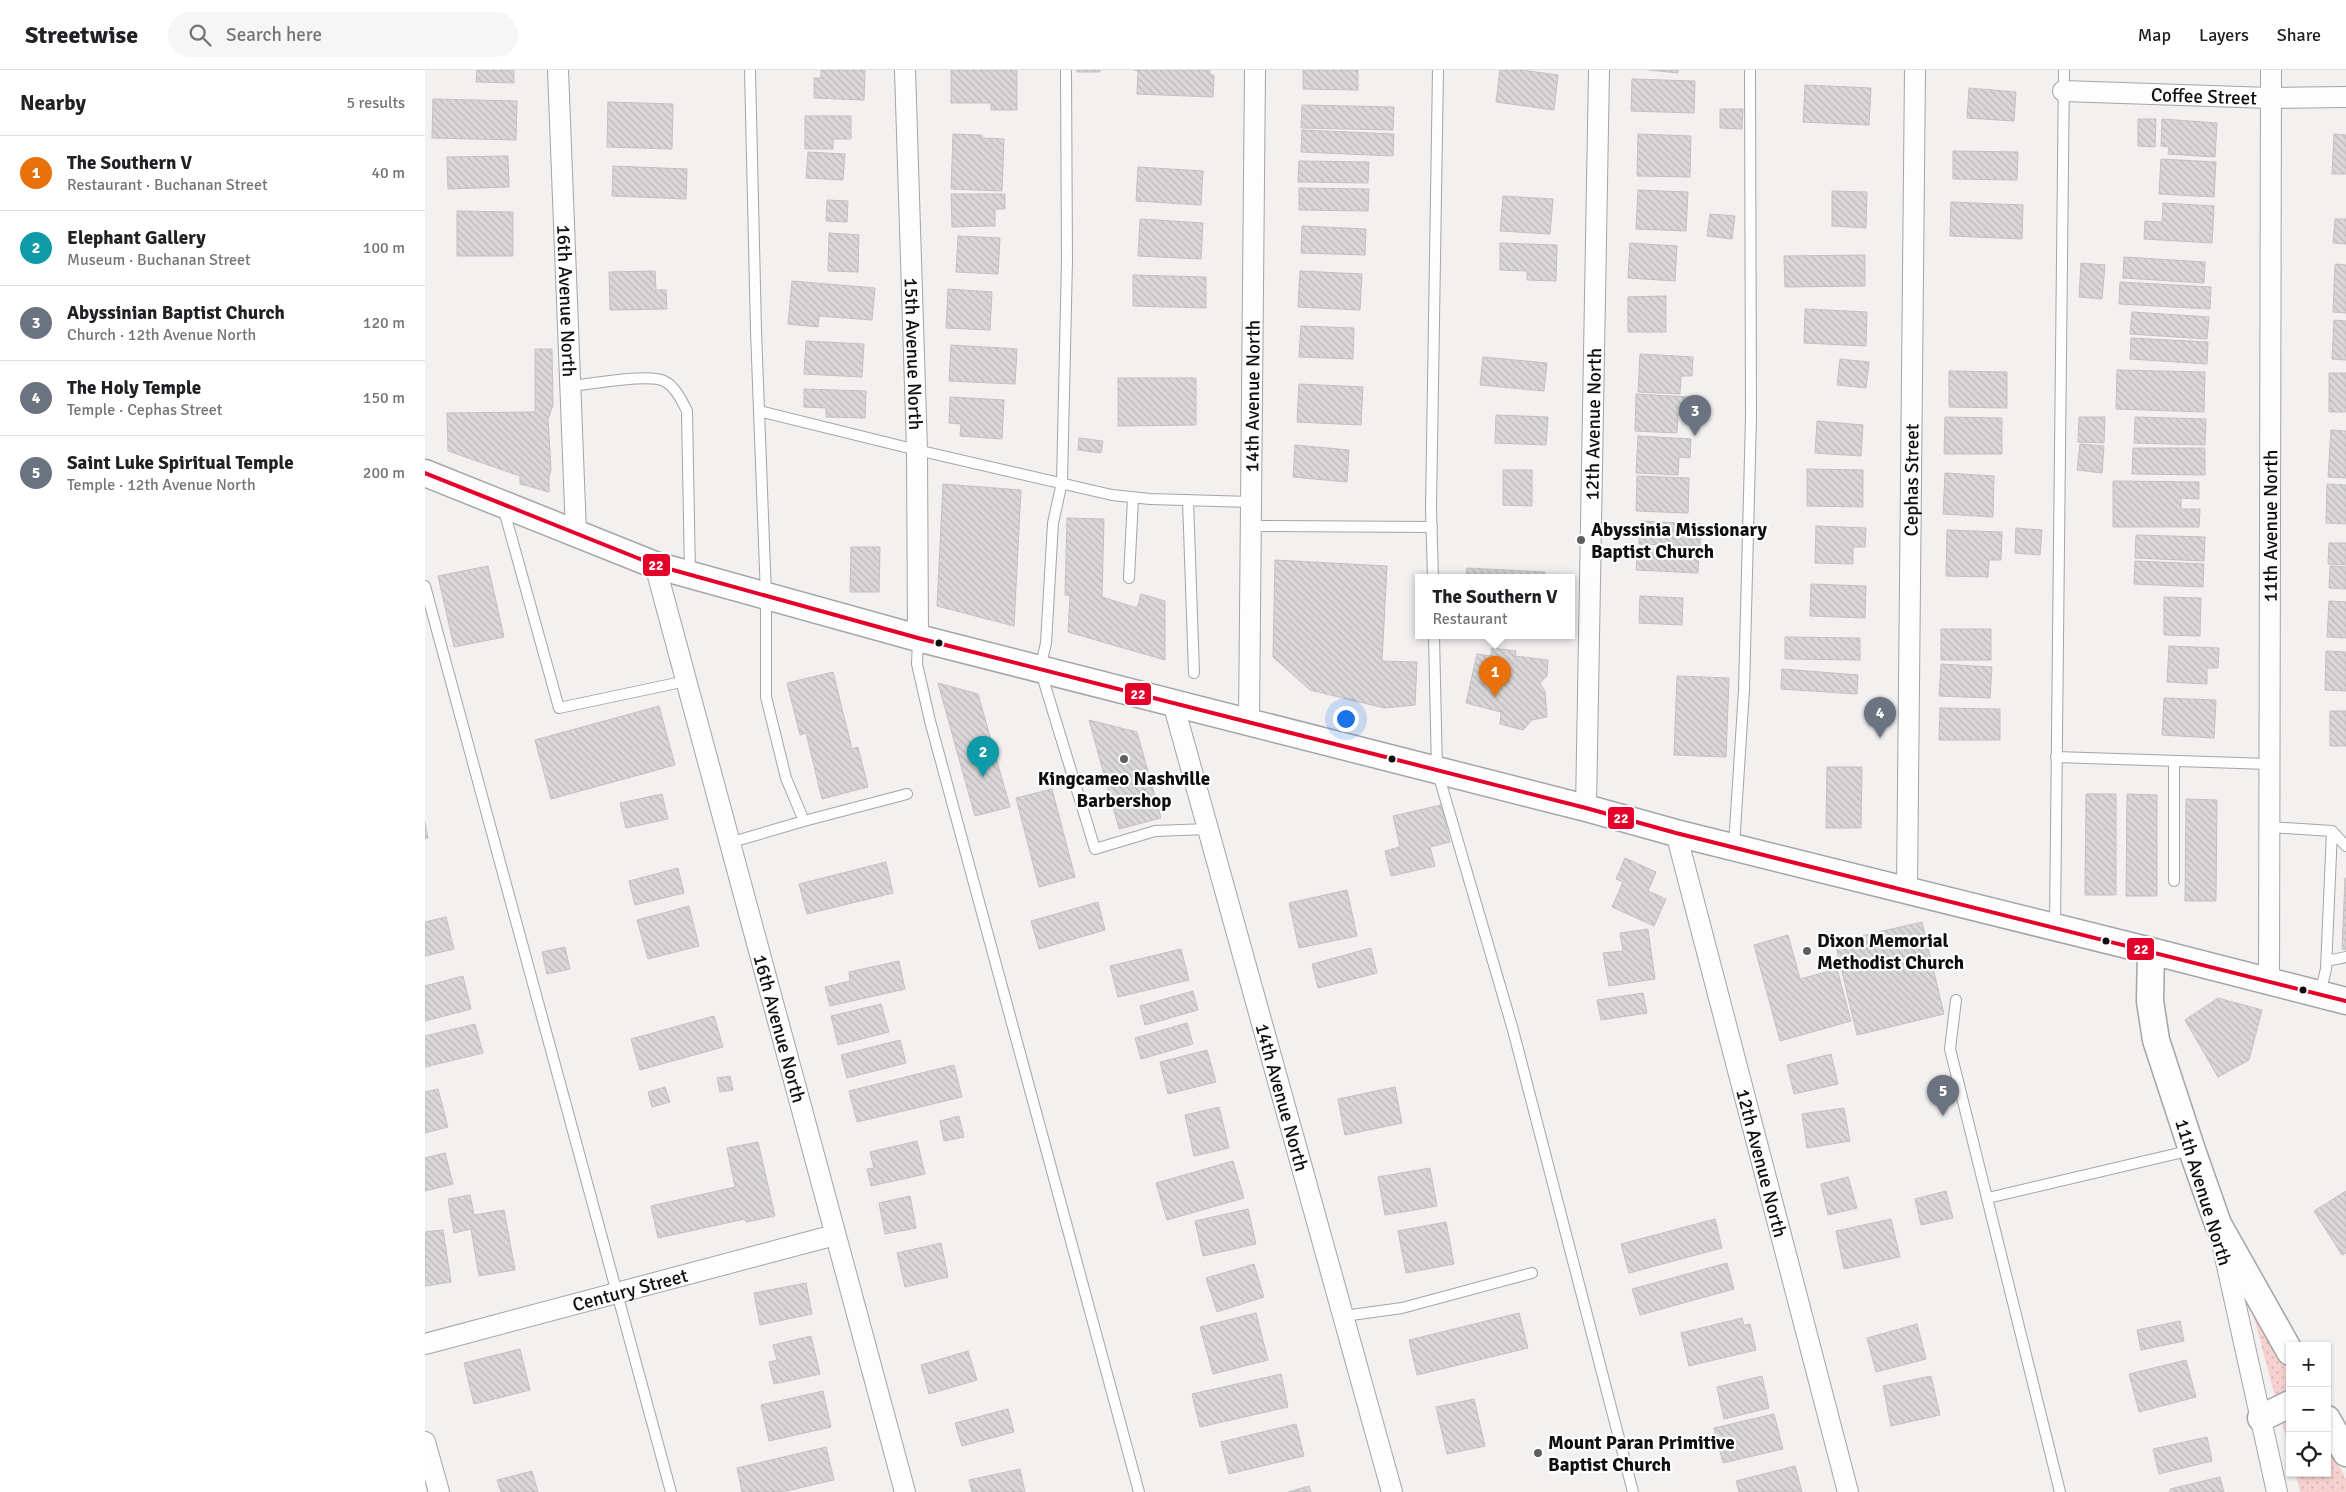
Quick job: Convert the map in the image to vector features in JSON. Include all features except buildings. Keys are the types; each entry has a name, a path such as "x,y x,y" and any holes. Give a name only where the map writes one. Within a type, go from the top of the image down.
{"street":[{"name":"16th Avenue North","path":"558,70 576,533"},
{"name":"15th Avenue North","path":"905,70 917,450 919,638"},
{"name":"14th Avenue North","path":"1249,722 1255,70"},
{"name":"12th Avenue North","path":"1586,808 1599,70"},
{"name":"Cephas Street","path":"1907,890 1915,70"},
{"name":"11th Avenue North","path":"2269,982 2271,70"},
{"name":"Coffee Street","path":"2063,91 2271,98 2346,97"},
{"path":"425,472 655,565 766,596 919,638 1586,808 1676,833 2151,950 2346,1001"},
{"name":"16th Avenue North","path":"655,565 905,1492"},
{"name":"14th Avenue North","path":"1173,703 1392,1492"},
{"name":"12th Avenue North","path":"1676,833 1848,1492"},
{"name":"11th Avenue North","path":"2151,950 2150,1001 2156,1040 2218,1224 2277,1492"},
{"path":"2218,1224 2286,1345"},
{"name":"Century Street","path":"425,1344 835,1235"},
{"path":"2261,1418 2286,1406"},
{"path":"2331,1426 2346,1453"},
{"path":"425,1442 439,1492"}],"lane":[{"path":"750,70 766,596 765,697 786,778 804,821"},
{"path":"1066,70 1067,260 1062,482 1053,523 1046,643 1040,669 1095,849 1155,831 1208,829"},
{"path":"1433,574 1439,70"},
{"path":"1734,847 1744,690 1751,418 1750,70"},
{"path":"2055,927 2063,70"},
{"path":"571,386 641,378 663,380 680,397 687,411 690,575"},
{"path":"759,411 1112,495 1133,498 1251,502"},
{"path":"1129,578 1133,498"},
{"path":"1188,500 1194,673"},
{"path":"502,503 559,708 686,680"},
{"path":"1251,526 1432,527"},
{"path":"425,586 671,1492"},
{"path":"919,638 917,664 930,721 1139,1492"},
{"path":"1434,639 1437,770 1513,1030 1633,1492"},
{"path":"2056,757 2269,764"},
{"path":"2174,881 2175,761"},
{"path":"729,843 907,794"},
{"path":"2269,827 2332,831 2346,846"},
{"path":"2320,994 2327,961 2332,831"},
{"path":"2327,961 2346,957"},
{"path":"1956,1000 1950,1049 2060,1492"},
{"path":"1988,1198 2192,1150"},
{"path":"1344,1316 1402,1308 1532,1273"}],"shaded area":[{"path":"2248,1295 2286,1366 2286,1437"},
{"path":"2331,1451 2346,1479 2346,1492 2300,1492 2297,1477 2331,1477"}],"transit line":[{"name":"22","path":"425,473 655,565 918,638 1586,808 1676,833 2346,1001"}],"place":[{"name":"Abyssinian Baptist Church","path":"1695,436"},
{"name":"Abyssinia Missionary Baptist Church","path":"1581,540"},
{"name":"The Southern V","path":"1495,697"},
{"name":"The Holy Temple","path":"1880,738"},
{"name":"Kingcameo Nashville Barbershop","path":"1124,759"},
{"name":"Elephant Gallery","path":"983,777"},
{"name":"Dixon Memorial Methodist Church","path":"1807,951"},
{"name":"Saint Luke Spiritual Temple","path":"1943,1116"},
{"name":"Mount Paran Primitive Baptist Church","path":"1538,1453"}]}
